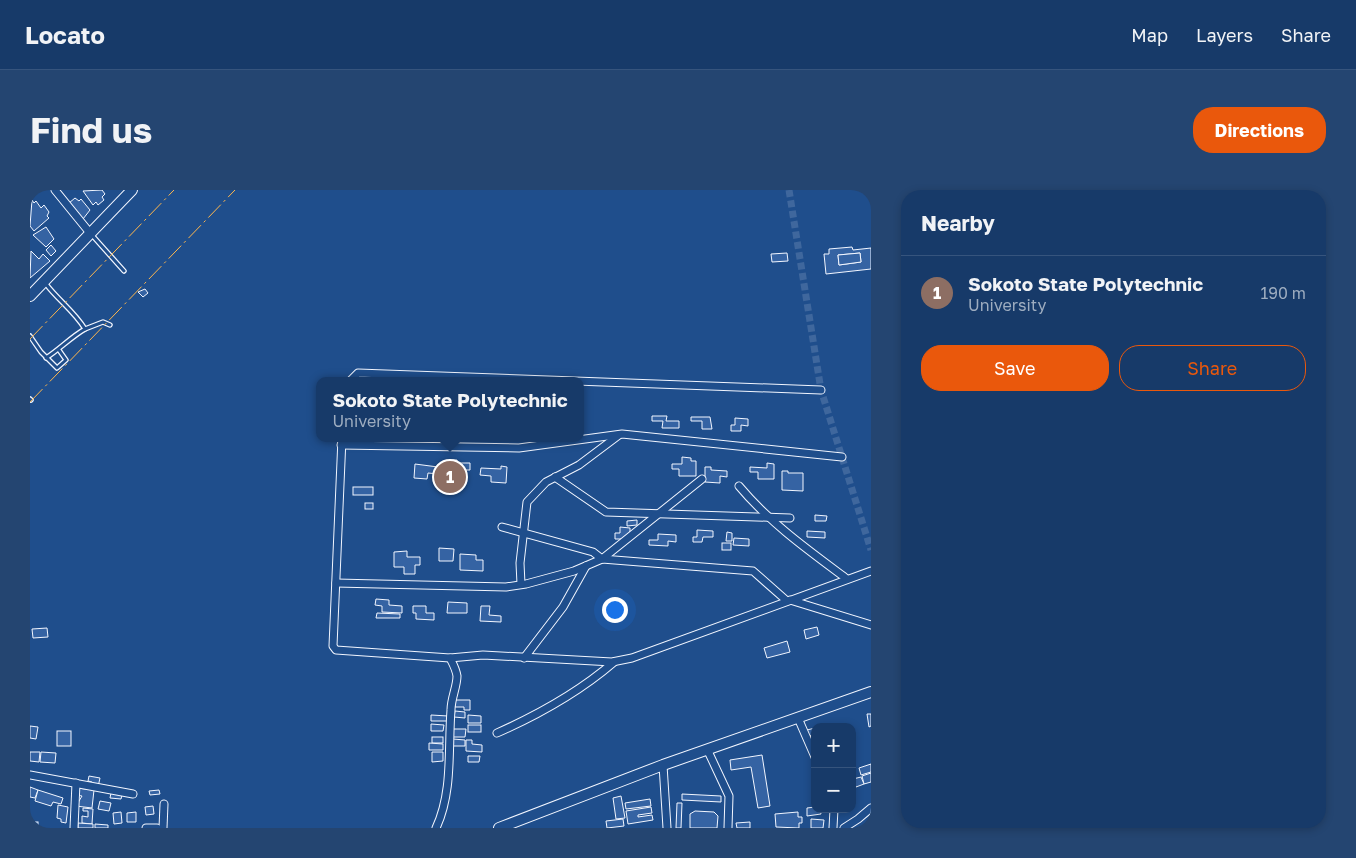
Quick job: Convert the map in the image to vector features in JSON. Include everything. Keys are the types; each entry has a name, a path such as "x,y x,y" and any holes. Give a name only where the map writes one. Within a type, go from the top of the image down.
{"street":[{"path":"55,190 90,233"},
{"path":"30,296 132,190"},
{"path":"354,377 358,373 467,377"},
{"path":"584,381 821,390"},
{"path":"584,439 622,434 842,457"},
{"path":"520,584 522,533 527,502 546,482 579,465 622,434"},
{"path":"563,442 519,448 341,442 333,646 336,650 450,658 483,655 614,661 632,658 871,571"},
{"path":"555,477 606,512 790,518"},
{"path":"336,583 506,587 586,566 602,560 702,479"},
{"path":"739,486 768,517 847,579"},
{"path":"502,527 593,552 602,560 753,571 788,600 871,625"},
{"path":"524,658 563,607 586,566"},
{"path":"436,828 442,816 449,776 451,707 457,679 456,669 450,658"},
{"path":"497,733 553,707 588,684 614,661"},
{"path":"499,828 663,765 871,692"},
{"path":"798,718 811,748"},
{"path":"707,749 729,796 728,828"},
{"path":"663,765 667,828"},
{"path":"30,775 133,794"},
{"path":"74,828 76,783"},
{"path":"163,828 164,804"},
{"path":"844,828 871,808"},
{"path":"833,828 834,813"},
{"path":"146,828 158,828"}],"lane":[{"path":"90,233 124,271"},
{"path":"44,281 60,302 76,313 85,329"},
{"path":"46,358 59,350 71,337 85,329 103,322 110,325"},
{"path":"30,336 46,358 57,368 66,360 59,350"}],"building":[{"path":"102,190 105,194 102,197 104,200 98,205 96,202 93,205 83,191"},
{"path":"75,198 79,201 81,199 90,210 83,219 69,203"},
{"path":"32,200 34,203 36,201 41,208 44,205 49,212 47,216 49,218 34,231 30,226"},
{"path":"46,227 54,239 46,247 33,235"},
{"path":"51,245 56,251 51,256 46,250"},
{"path":"852,247 853,250 871,248 871,269 826,274 824,254 829,254 829,249","holes":["860,253 861,262 839,265 838,255"]},
{"path":"31,251 39,259 43,254 50,261 30,278"},
{"path":"787,253 788,261 772,262 771,254"},
{"path":"860,253 861,262 839,265 838,255"},
{"path":"145,289 148,293 143,297 138,292"},
{"path":"652,416 667,416 666,421 679,421 679,428 662,428 663,421 652,421"},
{"path":"691,417 710,417 712,429 702,429 702,421 691,421"},
{"path":"735,418 748,419 748,426 741,425 741,431 731,431 731,425 735,425"},
{"path":"682,457 691,458 691,461 696,461 696,476 679,476 679,469 672,469 672,464 682,464"},
{"path":"450,460 457,460 457,463 470,463 470,470 463,470 463,475 450,475"},
{"path":"767,463 774,464 774,479 758,479 758,472 750,472 750,467 767,468"},
{"path":"415,464 438,467 438,474 428,473 427,479 414,478"},
{"path":"501,466 507,467 506,483 491,482 491,476 480,475 481,468 501,469"},
{"path":"705,467 711,467 711,470 727,471 727,477 720,476 720,483 705,482"},
{"path":"782,471 803,473 803,491 782,490"},
{"path":"353,487 373,487 373,495 353,495"},
{"path":"365,503 373,503 373,509 365,509"},
{"path":"815,515 827,516 826,521 815,521"},
{"path":"637,520 637,525 627,526 627,521"},
{"path":"620,527 630,528 630,535 626,535 626,539 615,539 615,533 620,533"},
{"path":"697,530 713,531 713,537 703,537 702,542 693,542 693,537 697,537"},
{"path":"807,531 825,532 825,538 807,537"},
{"path":"727,532 732,533 732,541 726,541"},
{"path":"658,534 676,535 676,542 668,541 668,546 649,545 649,540 658,540"},
{"path":"734,538 749,539 749,546 733,545"},
{"path":"722,543 731,543 731,550 722,550"},
{"path":"439,548 454,549 453,561 439,561"},
{"path":"407,551 407,557 420,557 420,565 415,565 415,574 404,574 404,567 394,567 394,552"},
{"path":"460,554 476,555 476,560 483,560 483,571 460,570"},
{"path":"376,599 389,600 389,605 402,606 402,613 382,612 382,606 375,605"},
{"path":"448,602 467,603 467,613 447,613"},
{"path":"413,606 426,606 426,613 434,613 434,620 416,619 416,613 413,613"},
{"path":"481,606 490,606 489,615 501,616 501,622 480,621"},
{"path":"377,613 400,614 400,618 376,618"},
{"path":"817,627 819,635 806,639 804,630"},
{"path":"47,628 48,637 33,638 32,629"},
{"path":"787,641 790,652 767,658 764,648"},
{"path":"455,700 470,700 470,710 464,710 464,707 455,707"},
{"path":"455,711 465,712 465,718 454,717"},
{"path":"867,714 871,714 871,726 869,727"},
{"path":"431,715 448,716 447,721 431,721"},
{"path":"468,715 481,716 481,723 468,723"},
{"path":"431,724 444,725 443,731 431,731"},
{"path":"468,725 481,725 481,732 468,732"},
{"path":"30,726 38,727 36,739 30,738"},
{"path":"453,729 466,729 465,737 453,737"},
{"path":"811,729 811,736 809,736 807,730"},
{"path":"57,731 71,731 71,746 57,746"},
{"path":"432,737 443,737 443,743 432,743"},
{"path":"453,739 465,740 465,746 452,746"},
{"path":"466,740 472,740 472,744 482,745 482,752 466,751"},
{"path":"429,743 443,744 443,750 429,750"},
{"path":"30,752 40,752 39,762 30,761"},
{"path":"41,752 56,753 55,763 40,762"},
{"path":"432,752 443,752 443,761 432,762"},
{"path":"762,755 770,806 758,808 751,767 731,770 730,760"},
{"path":"468,756 480,756 479,762 468,762"},
{"path":"871,764 871,772 861,775 859,768"},
{"path":"871,773 871,782 864,784 862,776"},
{"path":"89,776 100,778 98,787 91,785 92,782 88,781"},
{"path":"861,777 864,784 856,787 856,778"},
{"path":"30,787 38,790 35,798 30,797"},
{"path":"77,788 94,790 92,808 76,806 82,796 76,795"},
{"path":"38,790 63,798 61,804 53,802 51,806 35,801"},
{"path":"159,790 160,794 150,795 149,791"},
{"path":"111,793 122,795 121,799 110,798"},
{"path":"682,794 721,796 721,802 682,800"},
{"path":"621,796 625,818 616,819 613,798"},
{"path":"650,799 651,806 626,809 625,803"},
{"path":"100,801 111,803 109,811 98,809"},
{"path":"677,803 682,803 681,828 676,828"},
{"path":"58,805 68,807 66,823 61,822 61,819 57,818"},
{"path":"153,806 154,814 146,815 145,807"},
{"path":"651,807 652,813 638,815 638,817 652,815 653,820 628,824 626,811"},
{"path":"83,808 93,809 92,824 82,823 82,816 88,817 88,811 83,811"},
{"path":"807,808 811,808 811,813 821,814 807,816"},
{"path":"695,811 714,812 718,816 717,828 690,828 690,814"},
{"path":"121,812 122,823 114,824 113,813"},
{"path":"136,812 136,822 127,822 127,813"},
{"path":"798,812 798,817 802,817 802,823 799,823 799,828 776,827 775,814"},
{"path":"623,819 624,826 607,828 606,821"},
{"path":"811,819 824,820 823,828 811,828"},
{"path":"30,822 38,822 38,828 30,828"},
{"path":"750,822 750,828 737,828 736,823"},
{"path":"78,823 93,824 93,828 78,828"},
{"path":"95,824 108,825 108,828 95,828"}],"tunnel":[{"path":"789,190 821,390 871,550"}],"power":[{"path":"30,339 174,190"},
{"path":"30,402 235,190"}],"place":[{"name":"Sokoto State Polytechnic","path":"450,477"}]}
